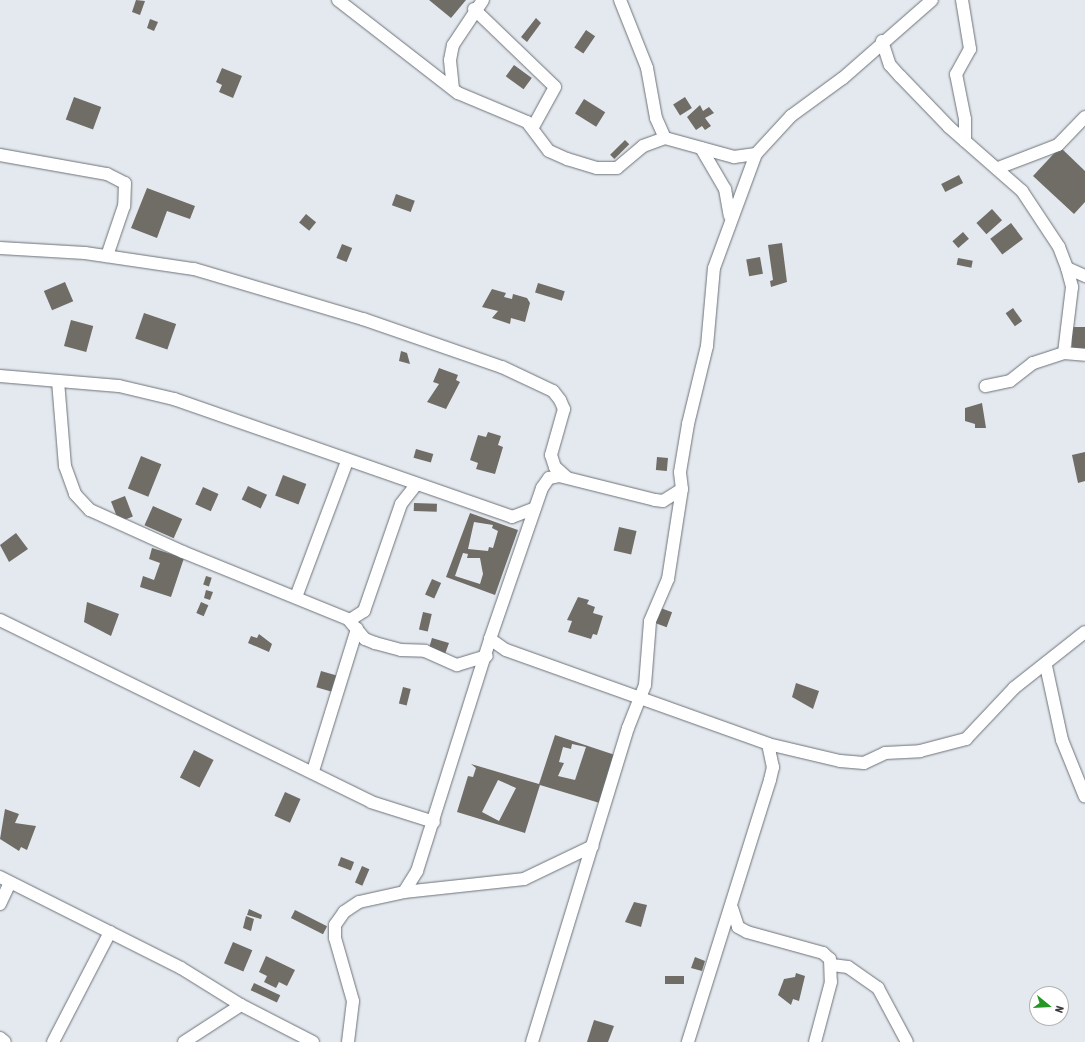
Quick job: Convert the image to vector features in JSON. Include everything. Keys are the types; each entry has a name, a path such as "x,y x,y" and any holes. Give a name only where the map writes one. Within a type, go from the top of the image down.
{"street":[{"path":"338,0 453,89 533,127 549,150 597,168 618,168 643,146 665,138 745,158 756,154"},
{"path":"453,89 450,60 453,45 474,9 483,0"},
{"path":"620,0 647,68 656,118 665,138"},
{"path":"532,1042 640,699 647,668 650,621 668,579 682,489 680,472 688,424 707,346 714,268 730,218 756,154 791,116 843,78 882,41 932,0"},
{"path":"962,0 970,49 956,74 965,119 965,141"},
{"path":"474,9 555,87 533,127"},
{"path":"882,41 890,65 965,141 998,168 1022,191 1041,217 1067,268 1072,287 1064,353"},
{"path":"998,168 1058,145 1085,117"},
{"path":"702,148 725,189 730,218"},
{"path":"0,155 107,174 125,183 124,206 107,256"},
{"path":"0,248 107,256 194,269 356,317 461,351 554,391 564,409 552,461 566,477"},
{"path":"1067,268 1085,276"},
{"path":"986,386 1010,381 1033,362 1064,353 1085,356"},
{"path":"0,376 119,386 174,398 347,461 512,517 533,509"},
{"path":"58,381 65,466 82,504 183,552 296,597 353,624 375,643 401,650 425,651 457,664 487,656"},
{"path":"296,597 347,461"},
{"path":"404,892 417,871 487,656 490,639 533,509 549,478 566,477 663,501 682,489"},
{"path":"313,771 353,624 364,611 401,504 416,485"},
{"path":"0,620 313,771 371,802 434,822"},
{"path":"490,639 506,650 768,744 840,761 864,763 885,753 920,751 966,739 989,710 1046,666 1085,632"},
{"path":"1046,666 1062,740 1085,797"},
{"path":"688,1042 732,906 770,780 773,767 768,744"},
{"path":"348,1042 353,1001 335,938 335,925 344,912 359,902 404,892 524,879 593,846"},
{"path":"0,904 5,880 181,968 241,1005 313,1042"},
{"path":"732,906 738,927 823,953 832,965 826,1009 815,1042"},
{"path":"53,1042 110,932"},
{"path":"832,965 848,967 878,988 907,1042"},
{"path":"184,1042 241,1005"},
{"path":"0,1038 5,1042"}],"building":[{"path":"136,0 145,1 140,15 132,12"},
{"path":"429,0 466,0 451,18"},
{"path":"536,18 541,23 527,42 521,37"},
{"path":"150,19 158,22 154,31 147,28"},
{"path":"586,30 595,36 583,54 574,47"},
{"path":"514,65 532,78 524,89 506,76"},
{"path":"222,68 242,76 233,98 219,92 222,85 216,82"},
{"path":"74,97 101,107 93,129 66,120"},
{"path":"685,97 692,108 680,115 673,104"},
{"path":"584,99 605,112 596,127 575,113"},
{"path":"700,105 703,111 709,107 714,113 705,118 711,126 705,130 702,126 696,130 687,117"},
{"path":"625,140 629,144 614,159 610,155"},
{"path":"1060,147 1085,171 1085,202 1074,214 1033,176"},
{"path":"959,175 963,183 945,192 941,184"},
{"path":"147,188 195,206 190,219 167,211 157,238 131,228"},
{"path":"396,194 415,201 411,212 392,205"},
{"path":"992,209 1002,220 986,234 976,223"},
{"path":"306,214 316,222 309,231 299,223"},
{"path":"1011,223 1023,239 1002,255 990,239"},
{"path":"963,232 969,239 958,248 952,241"},
{"path":"782,243 787,282 771,287 770,281 773,280 768,245"},
{"path":"342,244 352,248 347,262 336,258"},
{"path":"760,257 763,274 749,276 746,259"},
{"path":"958,258 973,261 971,268 957,265"},
{"path":"65,282 73,301 52,310 44,291"},
{"path":"538,283 565,291 562,301 535,293"},
{"path":"492,289 506,293 504,297 512,299 513,294 527,298 530,303 525,322 511,318 510,324 492,318 498,311 482,307"},
{"path":"1013,308 1022,321 1015,326 1006,313"},
{"path":"144,313 176,324 167,350 135,339"},
{"path":"71,320 93,326 86,352 64,346"},
{"path":"1072,327 1085,327 1085,349 1072,349"},
{"path":"401,351 407,353 410,364 399,361"},
{"path":"439,368 458,375 456,380 460,382 446,409 427,402 439,384 433,382"},
{"path":"982,403 986,428 975,428 975,424 965,421 965,408"},
{"path":"488,432 501,436 498,445 503,447 495,474 476,469 478,463 470,460 478,435 486,437"},
{"path":"416,449 433,454 431,463 414,458"},
{"path":"1085,452 1085,481 1078,483 1072,455"},
{"path":"141,456 161,464 148,497 128,488"},
{"path":"657,457 668,458 667,471 656,470"},
{"path":"283,475 306,484 298,504 275,496"},
{"path":"248,486 267,495 261,508 242,500"},
{"path":"203,487 219,494 211,511 195,504"},
{"path":"125,496 133,517 119,522 111,501"},
{"path":"414,503 437,504 437,512 414,511"},
{"path":"153,506 182,519 174,538 144,525"},
{"path":"470,513 518,530 495,595 446,577","holes":["474,522 493,525 492,528 498,531 493,548 489,547 488,551 468,549","463,553 468,554 467,558 480,558 483,574 480,584 455,576"]},
{"path":"619,527 637,531 631,554 614,550"},
{"path":"16,533 28,549 9,562 0,545"},
{"path":"152,548 184,558 171,597 140,587 143,576 154,580 160,563 149,559"},
{"path":"206,576 212,578 209,586 203,585"},
{"path":"432,579 441,583 434,599 425,595"},
{"path":"206,590 213,592 210,600 204,598"},
{"path":"578,597 589,600 587,604 595,607 593,613 603,616 597,635 593,634 591,639 568,632 572,621 567,620"},
{"path":"87,602 119,614 111,636 84,622"},
{"path":"201,602 208,605 204,616 196,613"},
{"path":"658,607 672,612 667,627 653,622"},
{"path":"423,612 432,614 428,632 419,630"},
{"path":"259,634 272,644 269,652 248,643 251,636 257,638"},
{"path":"432,638 449,643 445,654 429,648"},
{"path":"321,671 338,676 334,692 316,687"},
{"path":"796,683 819,691 813,709 792,697"},
{"path":"403,687 411,689 407,705 399,703"},
{"path":"555,735 618,756 603,804 540,785 525,833 457,812 468,776 473,777 476,768 471,764 539,784","holes":["572,744 586,747 575,780 558,776 564,763 559,762 563,747 571,749","498,780 516,788 499,821 482,812"]},
{"path":"194,750 214,760 200,788 180,778"},
{"path":"285,792 301,799 290,823 274,816"},
{"path":"5,809 19,814 15,823 36,826 27,850 21,847 19,851 0,839"},
{"path":"341,857 354,862 351,870 338,865"},
{"path":"362,866 369,869 362,886 355,883"},
{"path":"634,902 647,905 641,927 625,922"},
{"path":"249,909 262,915 261,919 247,915"},
{"path":"295,910 327,926 323,934 291,918"},
{"path":"246,916 254,919 251,931 243,928"},
{"path":"233,942 252,950 243,971 224,963"},
{"path":"266,956 295,970 287,986 279,982 276,988 264,982 267,976 259,972"},
{"path":"695,957 705,961 702,971 691,968"},
{"path":"796,973 805,976 799,1001 793,999 791,1005 778,995 784,979 795,977"},
{"path":"665,976 684,976 684,984 665,984"},
{"path":"254,983 280,995 277,1003 251,990"},
{"path":"594,1020 614,1026 608,1042 587,1042"}]}
